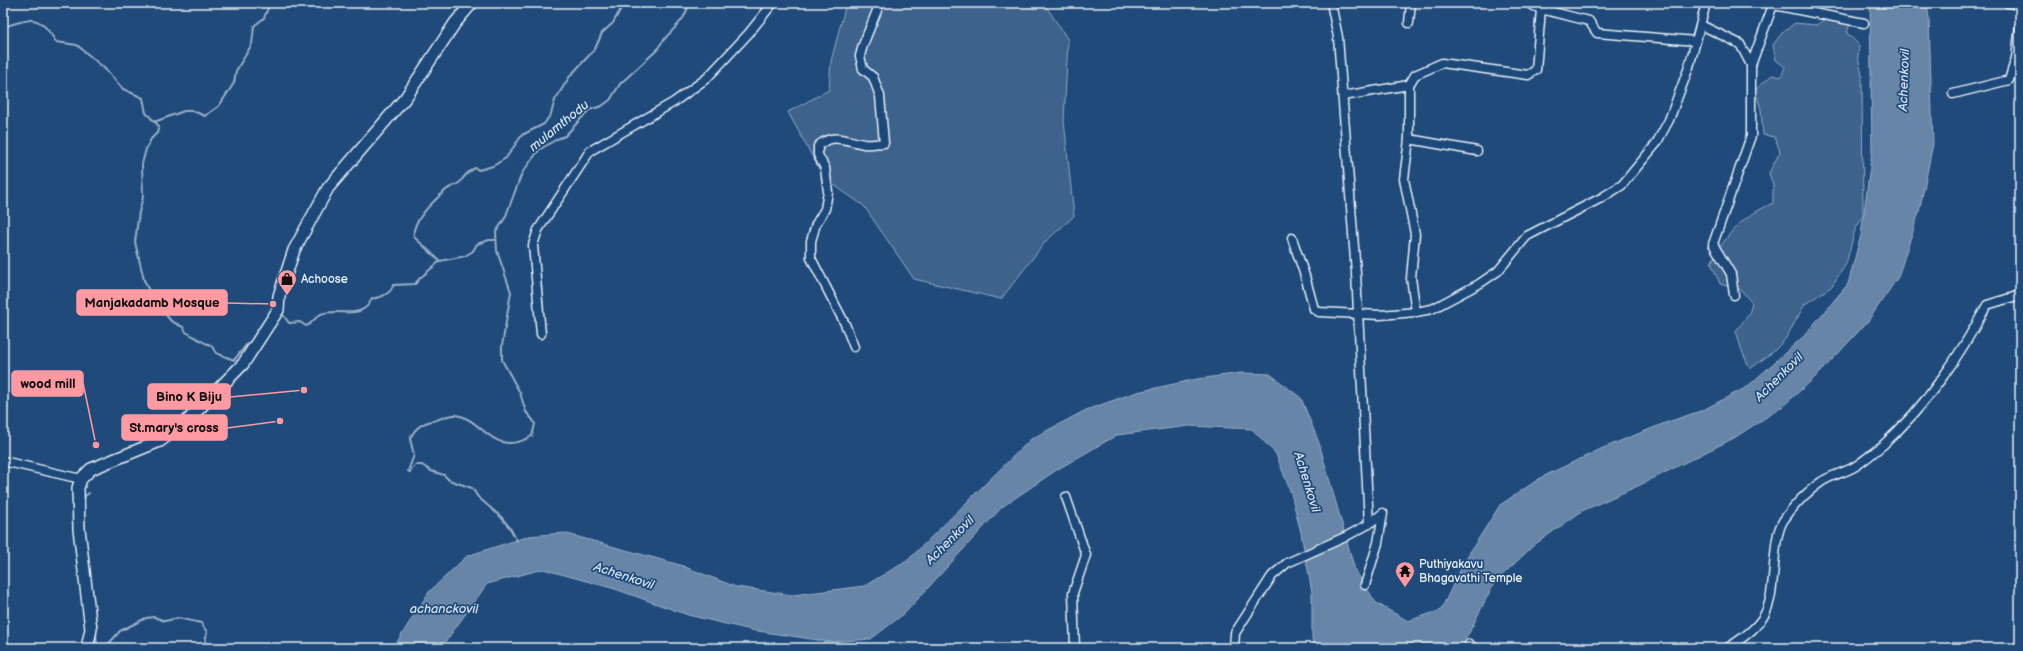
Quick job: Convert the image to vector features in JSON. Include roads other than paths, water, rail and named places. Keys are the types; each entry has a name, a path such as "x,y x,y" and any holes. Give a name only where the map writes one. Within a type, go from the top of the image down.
{"main road":[{"path":"87,648 90,629 79,529 78,488 81,479 91,469 160,441 187,421 243,364 278,310 279,296 294,250 328,188 406,97 455,23 472,3"}],"street":[{"path":"541,334 533,245 538,230 548,213 590,151 674,102 707,78 749,33 773,3"},
{"path":"854,347 845,324 811,258 811,241 816,224 825,209 828,192 825,168 818,155 818,146 825,140 836,138 866,144 884,143 880,96 874,77 863,69 860,56 880,3"},
{"path":"1331,3 1338,36 1343,96 1358,314 1369,524"},
{"path":"1409,23 1411,3"},
{"path":"1527,3 1541,9 1589,21 1597,33 1696,41"},
{"path":"1292,238 1314,309 1319,312 1380,315 1416,312 1432,309 1480,284 1498,271 1527,236 1603,197 1622,185 1656,144 1670,120 1696,41 1706,3"},
{"path":"2008,3 2020,5"},
{"path":"1734,295 1731,274 1713,244 1751,136 1752,65 1771,4 1864,23"},
{"path":"1416,312 1411,278 1415,234 1404,179 1409,139 1409,84 1415,75 1442,63 1528,75 1536,70 1541,9"},
{"path":"1701,24 1740,44 1752,65"},
{"path":"1953,94 2009,80 2016,58 2020,26"},
{"path":"1343,96 1409,84"},
{"path":"1409,139 1477,151"},
{"path":"1728,648 1747,636 1763,619 1770,606 1776,539 1783,522 1798,502 1822,481 1854,467 1882,445 1925,402 1968,340 1988,305 2020,295"},
{"path":"3,462 81,479"},
{"path":"1066,498 1086,555 1073,593 1075,648"},
{"path":"1234,648 1235,633 1272,576 1287,564 1345,537 1369,524 1383,513 1378,543 1365,585"}],"water":[{"path":"1870,3 1927,3 1929,19 1933,144 1919,212 1898,277 1868,321 1822,371 1782,407 1734,438 1638,486 1582,511 1534,545 1494,583 1469,633 1457,648 1315,648 1312,639 1312,592 1301,533 1291,493 1276,454 1252,429 1189,426 1117,435 1058,469 1002,507 905,613 871,639 831,642 751,630 688,615 615,589 543,569 487,584 441,648 393,648 429,592 467,556 529,536 564,533 680,565 736,587 793,595 864,586 907,561 1031,439 1086,410 1137,392 1197,379 1241,373 1270,374 1301,398 1319,443 1355,570 1376,603 1408,621 1441,610 1465,560 1500,505 1542,477 1603,448 1665,423 1703,410 1747,387 1804,336 1848,284 1861,235 1872,152"}],"waterway":[{"path":"154,122 184,111 193,111 205,116 219,106 234,83 236,71 252,44 254,26 264,18 270,3"},
{"path":"440,261 414,237 414,231 419,218 441,194 459,183 470,171 475,168 479,170 493,166 506,158 522,135 544,124 551,114 555,100 570,76 595,49 602,33 613,23 624,3"},
{"name":"mulamthodu","path":"410,472 408,471 414,455 410,439 414,432 425,423 447,416 456,415 466,418 498,441 507,443 518,442 532,436 535,424 526,412 520,393 502,360 502,346 511,292 497,251 496,232 505,218 522,173 539,150 565,136 589,110 602,106 610,100 620,84 657,50 665,38 680,22 687,10 688,3"},
{"path":"3,27 28,20 39,22 50,32 56,42 77,45 104,68 123,89 143,98 146,113 159,126 157,133 151,139 146,149 142,164 143,197 139,212 135,242 144,280 149,291 155,296 161,309 171,321 183,327 186,332 211,345 216,353 234,360 248,343 252,341"},
{"path":"281,312 289,323 300,322 306,326 321,314 328,312 356,312 363,310 372,298 388,293 393,285 415,284 440,261 465,256 473,251 477,244 489,240 495,240"},
{"name":"mulamthodu","path":"410,472 415,465 422,465 431,471 444,475 449,480 472,488 478,497 501,517 510,528 517,541"},
{"path":"83,503 85,496 89,493"},
{"path":"92,593 95,614"},
{"path":"105,648 120,631 146,618 154,617 165,621 178,618 201,623 207,632 204,648"},
{"path":"96,631 97,648"}],"place":[{"name":"Achoose","path":"287,296"},
{"name":"Manjakadamb Mosque","path":"273,304"},
{"name":"Bino K Biju","path":"304,390"},
{"name":"St.mary's cross","path":"280,421"},
{"name":"wood mill","path":"96,445"},
{"name":"Puthiyakavu Bhagavathi Temple","path":"1405,588"}],"water label":[{"name":"Achenkovil","path":"1904,80"},
{"name":"Achenkovil","path":"1779,377"},
{"name":"Achenkovil","path":"1307,482"},
{"name":"Achenkovil","path":"950,540"},
{"name":"Achenkovil","path":"624,576"},
{"name":"achanckovil","path":"444,609"}]}
